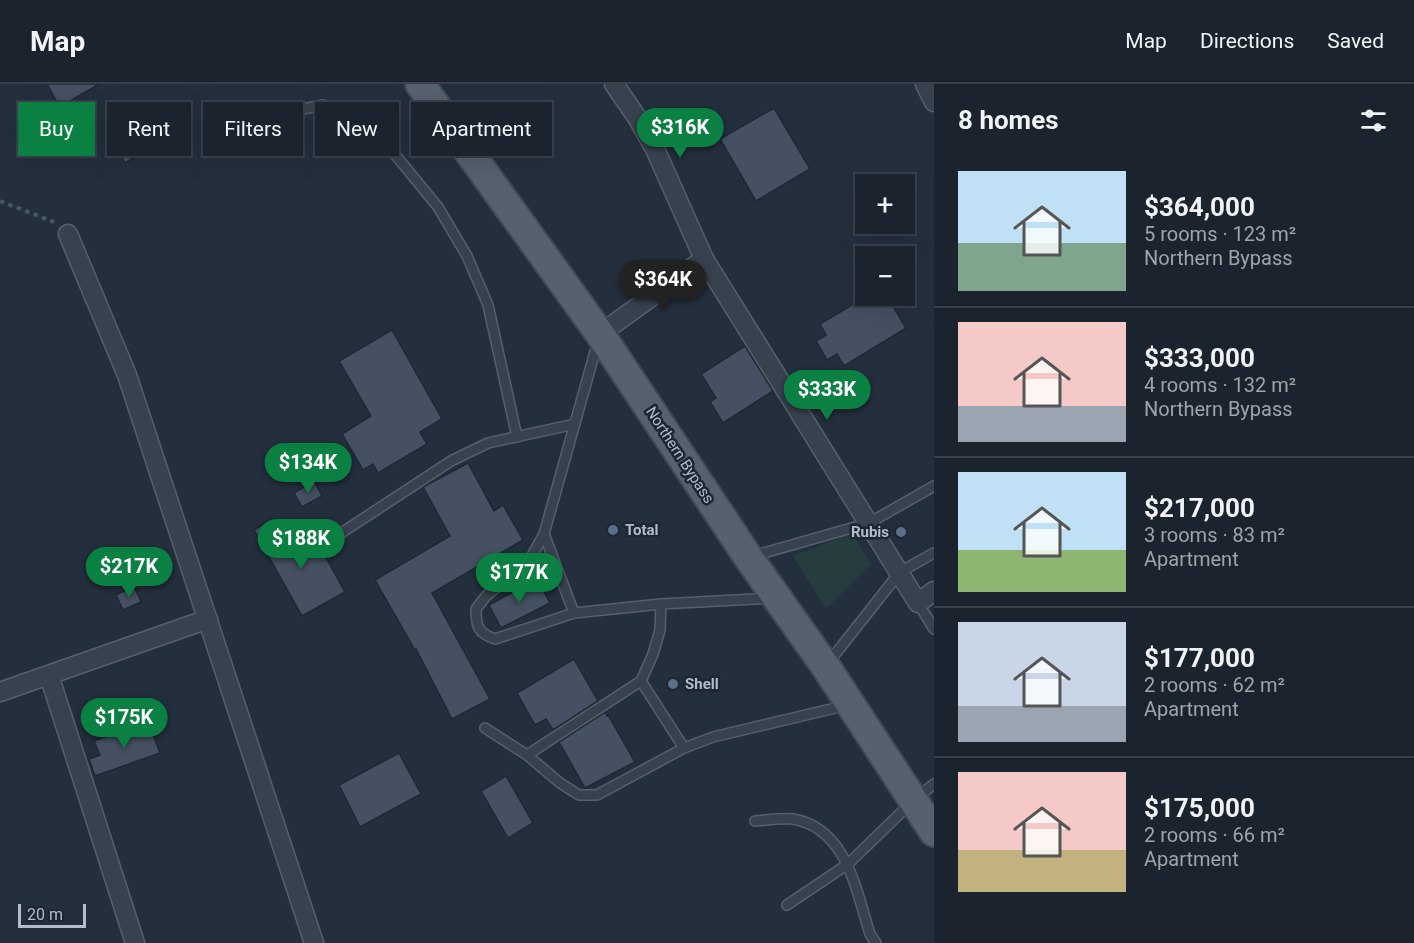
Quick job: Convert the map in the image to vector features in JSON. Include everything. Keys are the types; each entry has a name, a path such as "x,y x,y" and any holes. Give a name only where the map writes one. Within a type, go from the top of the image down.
{"main road":[{"name":"Northern Bypass","path":"420,84 600,334 748,557 826,667 934,832"}],"street":[{"path":"614,84 656,149 704,259 918,603 934,591"},
{"path":"925,84 934,102"},
{"path":"68,234 127,375 314,943"},
{"path":"600,334 704,259"},
{"path":"0,692 208,619"},
{"path":"49,675 135,943"}],"lane":[{"path":"303,108 323,105 350,112 388,146 438,207 467,256 488,305 517,437"},
{"path":"600,334 544,534 529,561 486,596 476,609 476,625 485,635 495,639 574,613 661,604 777,598"},
{"path":"326,543 451,461 488,443 575,424"},
{"path":"748,557 869,523 934,486"},
{"path":"544,534 574,613"},
{"path":"826,667 900,572 934,553"},
{"path":"918,603 934,629"},
{"path":"527,755 641,681 653,654 660,630 661,604"},
{"path":"641,681 684,748"},
{"path":"485,728 527,755 560,783 579,795 597,795 684,748 713,737 850,704"},
{"path":"787,905 848,864 913,801 934,784"},
{"path":"755,821 793,819 816,827 832,841 848,864 870,934 876,943"}],"path":[{"path":"0,201 59,224 68,234"}],"green space":[{"path":"852,533 871,564 826,609 793,556"}],"building":[{"path":"47,84 99,84 68,102 57,102"},
{"path":"774,108 810,169 756,201 720,139"},
{"path":"121,156 136,156 125,163"},
{"path":"855,303 855,306 893,306 906,328 844,366 837,354 827,360 816,341 826,335 820,324"},
{"path":"392,330 442,419 420,432 427,444 378,473 373,464 363,470 342,434 371,416 339,361"},
{"path":"745,346 773,391 723,423 710,402 716,398 701,374"},
{"path":"468,463 494,511 503,505 523,540 432,593 490,699 452,719 416,649 375,580 450,536 423,487"},
{"path":"314,481 322,496 302,507 294,493"},
{"path":"271,519 292,554 316,540 345,592 302,616 254,530"},
{"path":"537,579 550,603 501,628 489,605"},
{"path":"134,586 141,602 123,610 116,595"},
{"path":"574,659 598,701 553,730 546,719 535,725 517,693"},
{"path":"605,712 635,762 585,788 559,742"},
{"path":"148,721 160,753 95,776 89,759 100,755 94,741"},
{"path":"399,753 421,794 360,827 339,785"},
{"path":"506,776 533,823 508,838 481,791"}],"place":[{"name":"Total","path":"613,530"},
{"name":"Rubis","path":"901,532"},
{"name":"Shell","path":"673,684"}]}
